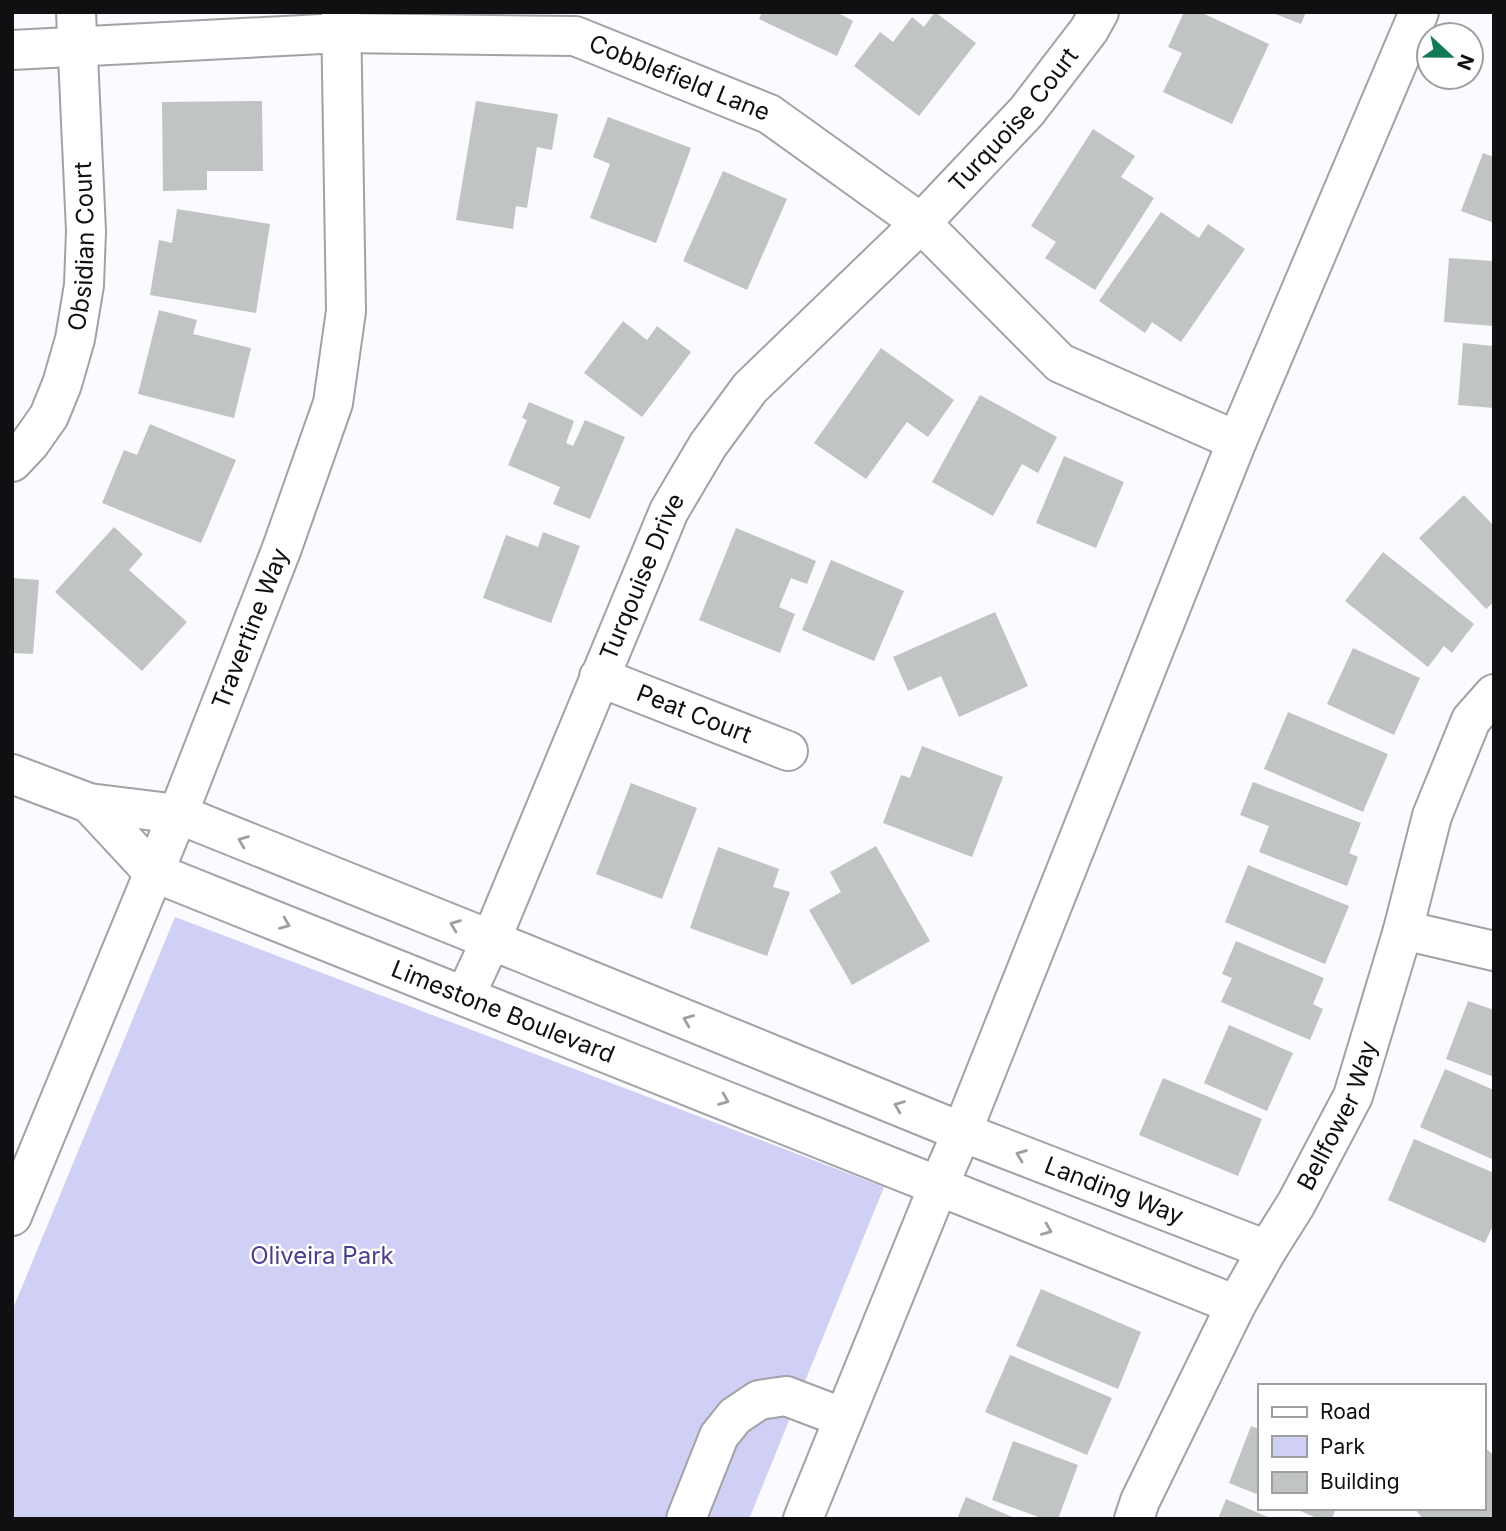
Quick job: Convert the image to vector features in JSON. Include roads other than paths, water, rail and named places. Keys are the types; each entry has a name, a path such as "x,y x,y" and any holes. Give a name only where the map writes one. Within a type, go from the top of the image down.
{"street":[{"name":"Turquoise Court","path":"921,223 1027,111 1089,30 1099,12"},
{"path":"803,1519 962,1132 1237,441 1419,12"},
{"name":"Cobblefield Lane","path":"12,50 77,29 341,23 575,36 769,114 921,223 1060,363 1237,441"},
{"name":"Travertine Way","path":"12,1216 178,814 282,548 333,403 346,311 341,23"},
{"name":"Obsidian Court","path":"12,462 30,443 49,416 75,339 84,285 86,231 77,29"},
{"name":"Turqouise Drive","path":"465,996 491,940 669,511 708,445 750,388 921,223"},
{"name":"Peat Court","path":"599,677 788,751"},
{"name":"Bellfower Way","path":"1134,1519 1140,1501 1236,1305 1296,1204 1353,1096 1403,930 1432,816 1471,720 1494,694"},
{"name":"Limestone Boulevard","path":"12,774 89,803 178,814 962,1132"},
{"name":"Limestone Boulevard","path":"89,803 153,872 938,1186"},
{"path":"1403,930 1494,951"},
{"name":"Landing Way","path":"962,1132 1267,1250"},
{"path":"938,1186 1236,1305"},
{"path":"686,1519 719,1436 735,1416 759,1400 786,1396 844,1418"}],"park label":[{"name":"Oliveira Park","path":"322,1256"}]}
